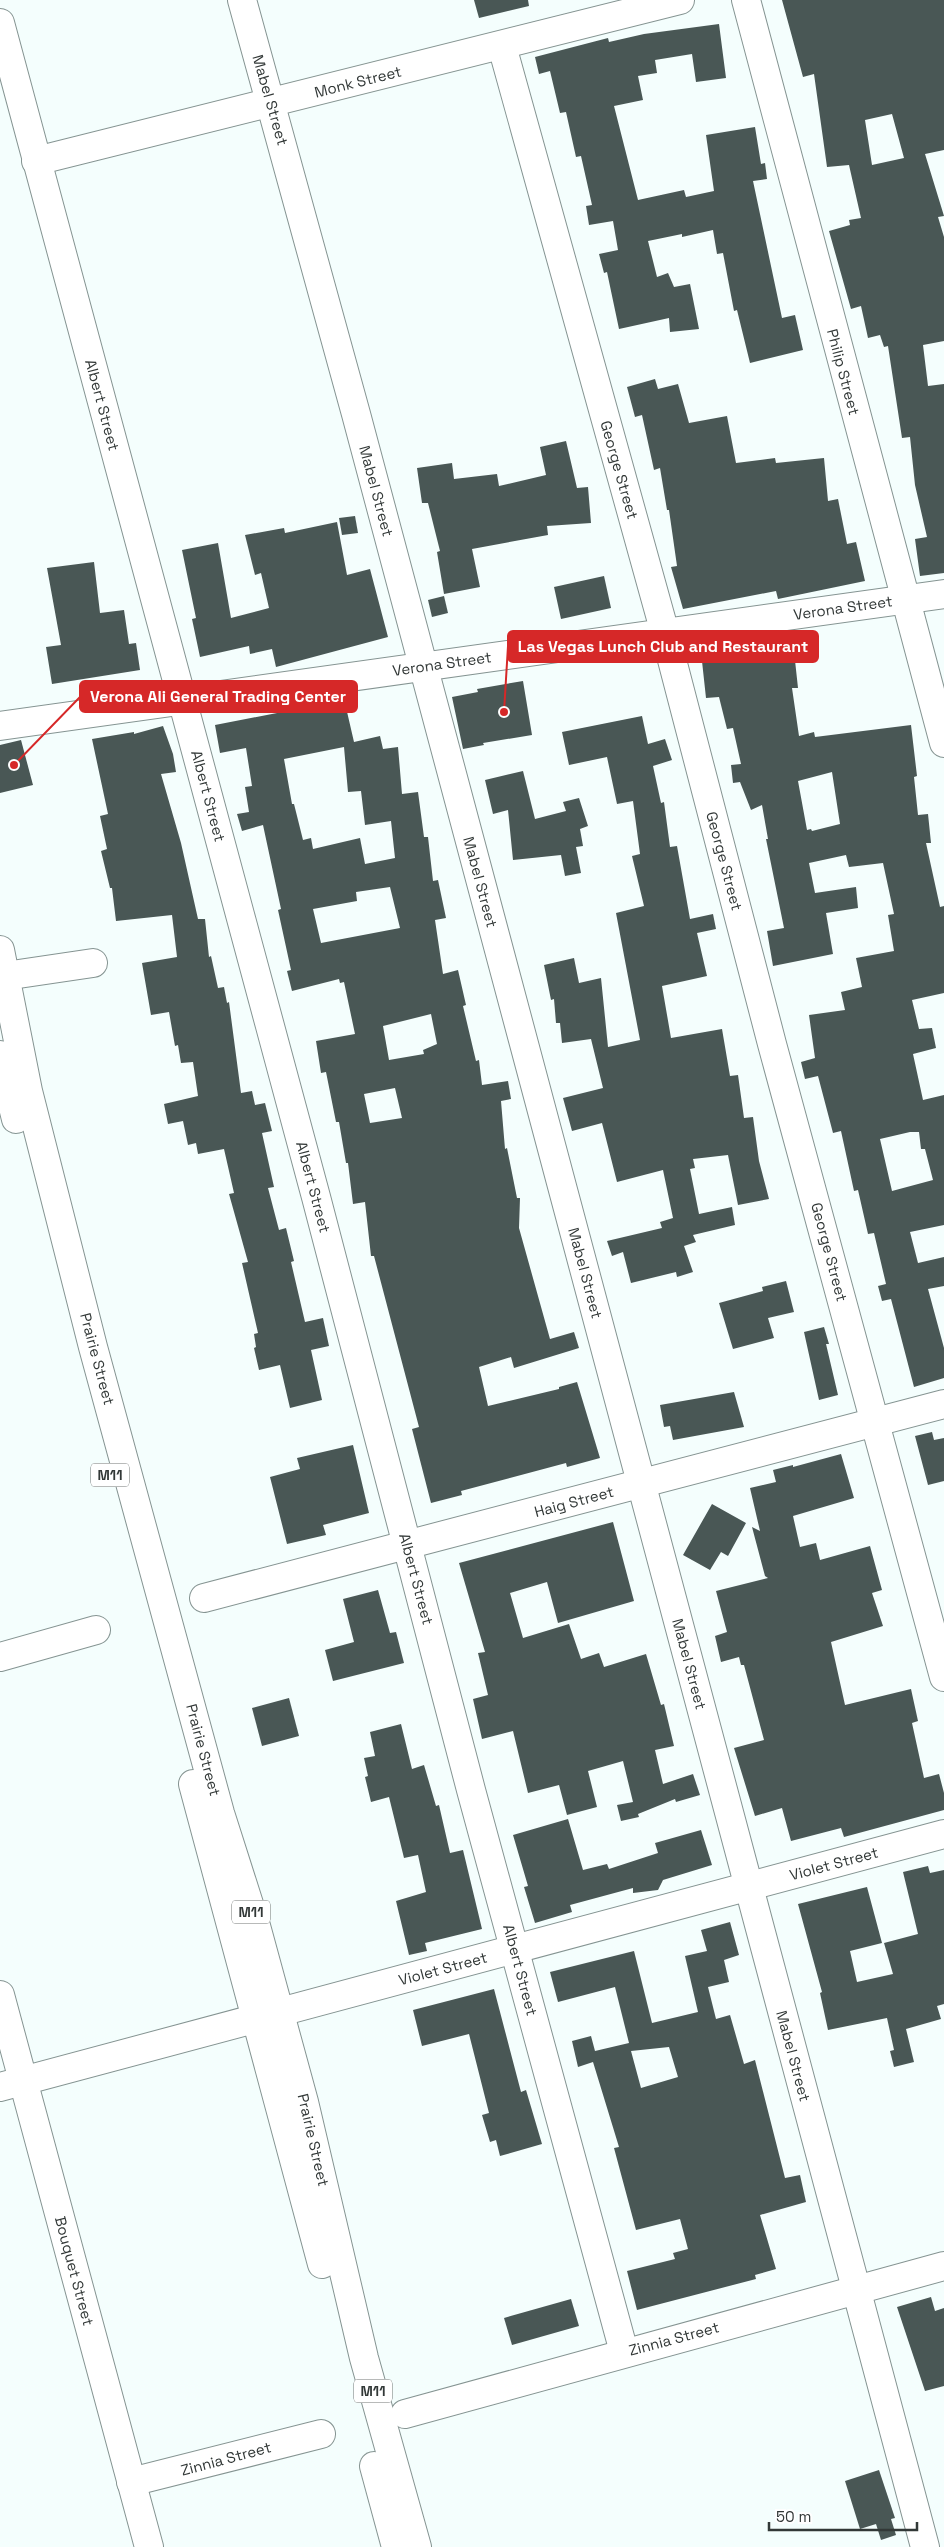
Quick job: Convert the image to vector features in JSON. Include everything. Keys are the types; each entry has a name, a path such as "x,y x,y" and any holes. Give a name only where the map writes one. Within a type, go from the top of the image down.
{"street":[{"name":"Mabel Street","path":"242,0 642,1484 925,2547"},
{"name":"Monk Street","path":"36,161 680,0"},
{"name":"Philip Street","path":"746,0 904,600 944,744"},
{"name":"Albert Street","path":"0,23 624,2352"},
{"name":"George Street","path":"502,46 665,633 772,1044 944,1677"},
{"name":"Verona Street","path":"0,726 944,594"},
{"path":"3,963 93,964"},
{"name":"Prairie Street","path":"3,963 28,1091 98,1366 220,1813 396,2547"},
{"name":"Prairie Street","path":"0,1055 73,1336 228,1914 304,2102 364,2358 417,2547"},
{"name":"Haig Street","path":"204,1598 944,1404"},
{"path":"0,1657 96,1630"},
{"name":"Violet Street","path":"12,2084 944,1834"},
{"name":"Bouquet Street","path":"0,1995 12,2084 132,2482 149,2547"},
{"name":"Zinnia Street","path":"405,2414 624,2352 944,2266"},
{"name":"Zinnia Street","path":"132,2482 321,2434"}],"building":[{"path":"474,0 528,0 529,6 479,18"},
{"path":"782,0 944,0 944,150 925,154 944,216 938,217 944,237 944,341 923,345 928,386 944,384 944,573 920,576 915,539 927,537 915,485 910,437 902,438 888,346 884,347 880,335 868,338 861,306 851,309 829,231 850,225 849,220 861,218 849,165 827,167 814,74 803,77","holes":["892,114 904,158 872,165 865,120"]},
{"path":"719,24 726,78 696,82 692,54 655,60 657,73 638,76 643,100 614,106 638,200 684,190 686,197 714,191 706,135 755,127 761,164 765,163 767,179 753,181 782,318 795,315 803,350 750,363 737,310 734,311 723,253 717,254 713,230 682,237 682,234 648,241 657,277 668,273 674,287 690,284 699,329 670,332 669,318 619,329 607,272 604,273 599,254 618,250 613,221 589,225 586,206 592,205 581,156 576,157 566,112 560,113 550,71 539,74 535,57 608,38 609,42 644,34"},
{"path":"655,379 658,389 678,384 689,423 727,416 736,463 775,458 776,463 824,458 828,501 838,499 847,544 856,542 865,581 778,599 776,591 683,609 671,567 677,566 669,510 667,510 660,468 654,470 642,415 635,417 627,387"},
{"path":"566,441 577,488 588,487 591,523 547,526 548,535 472,549 480,587 444,594 437,552 440,551 428,503 422,503 417,468 452,463 454,479 497,474 499,486 546,475 540,447"},
{"path":"355,516 358,533 342,535 339,518"},
{"path":"337,522 347,575 370,569 388,637 276,667 272,649 250,654 249,646 200,657 192,619 196,618 182,550 218,543 231,618 269,608 261,573 255,575 245,535 284,528 285,533"},
{"path":"94,562 100,613 124,610 129,644 136,643 140,670 52,684 46,647 61,645 47,568"},
{"path":"604,576 611,608 561,619 554,587"},
{"path":"444,596 448,613 432,617 428,600"},
{"path":"793,642 798,688 792,688 799,736 814,732 815,737 911,725 917,776 914,777 918,815 928,814 931,843 926,843 940,907 944,906 944,993 912,1000 919,1029 932,1028 936,1048 913,1054 923,1100 944,1095 944,1225 910,1232 918,1263 944,1257 944,1286 928,1289 944,1348 944,1378 914,1387 891,1299 882,1301 878,1286 886,1284 874,1233 868,1234 858,1190 854,1191 841,1131 833,1133 818,1076 805,1079 801,1062 815,1058 809,1015 845,1010 841,992 862,987 856,958 894,951 888,915 894,914 883,863 849,867 846,855 809,863 815,893 856,887 858,908 826,913 833,954 773,966 767,931 784,928 766,839 768,839 762,805 751,810 740,782 733,783 731,765 741,764 733,728 727,729 719,697 706,698 701,652","holes":["832,772 840,824 812,831 811,829 807,830 798,781","910,1132 919,1132 921,1149 925,1149 933,1180 892,1191 880,1139"]},
{"path":"523,681 532,735 483,743 484,745 463,749 452,697 478,692 477,689"},
{"path":"345,703 354,742 380,736 383,749 398,747 402,794 418,792 424,837 428,837 433,881 438,880 446,918 435,920 443,974 458,970 466,1005 463,1006 476,1061 479,1060 482,1085 508,1081 511,1099 501,1101 505,1149 507,1148 517,1198 520,1198 519,1228 550,1339 574,1332 579,1348 514,1368 511,1357 479,1367 488,1406 559,1389 559,1387 577,1382 600,1458 567,1467 566,1463 461,1491 462,1495 431,1503 412,1429 419,1427 374,1256 371,1256 365,1202 353,1204 348,1163 346,1163 339,1122 336,1122 326,1072 321,1073 316,1041 355,1034 344,982 340,983 339,979 292,991 287,971 291,970 278,910 281,909 263,825 242,831 237,814 249,812 245,787 252,786 246,748 220,753 215,725 318,705 319,709","holes":["344,747 348,792 361,791 365,825 391,821 395,858 365,864 360,838 313,849 311,838 303,840 294,804 292,804 284,759","390,887 400,928 321,943 313,909 357,901 356,892","431,1014 437,1044 423,1050 424,1054 389,1060 383,1026","395,1088 402,1118 370,1123 364,1094"]},
{"path":"642,716 648,744 665,739 672,760 653,766 661,803 664,802 670,847 677,846 690,919 713,914 716,929 697,933 707,976 662,986 671,1038 722,1029 730,1076 738,1075 744,1118 753,1117 759,1161 769,1199 738,1205 728,1155 693,1159 695,1168 690,1169 699,1214 732,1207 735,1225 693,1235 696,1242 684,1246 693,1272 677,1277 676,1272 631,1283 623,1252 612,1256 607,1241 662,1228 660,1222 673,1218 663,1170 617,1182 602,1123 572,1131 563,1098 603,1088 591,1039 562,1043 560,1023 556,1023 554,999 551,1000 544,965 574,958 579,983 601,978 608,1047 640,1040 616,913 644,906 632,856 640,854 633,801 617,804 607,757 569,765 562,732"},
{"path":"163,726 173,754 176,772 161,774 181,843 198,919 205,919 209,957 211,956 218,988 224,987 227,1003 229,1002 241,1093 252,1091 255,1105 265,1103 272,1131 262,1133 274,1187 268,1188 279,1230 286,1228 294,1261 291,1262 305,1322 323,1318 329,1346 311,1350 322,1400 290,1408 280,1365 259,1370 254,1348 256,1347 254,1334 258,1333 242,1263 248,1262 229,1194 234,1193 224,1149 198,1154 196,1143 188,1145 183,1121 168,1124 164,1104 198,1096 193,1062 181,1063 178,1045 175,1046 169,1012 151,1015 142,963 177,957 172,915 116,921 112,888 110,888 101,851 107,849 100,816 108,814 92,739 134,732 134,734"},
{"path":"21,740 33,785 0,793 0,745"},
{"path":"523,771 535,819 566,811 563,802 579,798 588,826 580,829 583,846 576,847 581,873 565,876 561,855 513,860 508,810 493,814 485,780"},
{"path":"786,1281 794,1312 768,1318 774,1338 733,1349 719,1303 763,1291 762,1287"},
{"path":"824,1327 838,1395 819,1400 804,1332"},
{"path":"734,1392 744,1427 673,1440 670,1426 664,1427 660,1405"},
{"path":"932,1432 934,1440 944,1438 944,1481 928,1485 915,1436"},
{"path":"353,1445 369,1513 323,1525 326,1535 287,1544 270,1477 300,1469 297,1458"},
{"path":"841,1454 854,1498 793,1516 800,1547 816,1543 820,1560 870,1546 882,1590 872,1593 883,1626 831,1642 845,1705 911,1689 918,1721 912,1723 924,1778 939,1774 944,1793 944,1810 844,1837 841,1828 791,1841 782,1808 755,1816 734,1748 764,1740 744,1665 741,1665 739,1657 721,1662 715,1636 727,1632 716,1591 768,1578 765,1576 752,1527 760,1531 750,1488 776,1482 773,1470 793,1465 793,1467"},
{"path":"712,1504 746,1523 728,1556 721,1552 710,1570 683,1555"},
{"path":"613,1522 634,1601 558,1623 547,1582 510,1593 523,1638 569,1624 581,1659 599,1653 604,1667 646,1654 661,1705 664,1704 674,1746 655,1750 663,1784 693,1774 700,1795 676,1802 675,1799 638,1814 639,1817 621,1821 617,1805 633,1802 623,1761 588,1771 597,1807 567,1815 559,1785 528,1793 513,1731 482,1739 473,1699 488,1695 478,1653 485,1652 459,1563"},
{"path":"378,1590 390,1633 396,1632 404,1663 333,1681 325,1650 354,1642 343,1599"},
{"path":"289,1698 299,1736 262,1746 252,1708"},
{"path":"401,1724 412,1769 424,1765 436,1806 439,1805 450,1853 463,1850 482,1929 425,1943 427,1951 409,1955 396,1901 426,1892 418,1855 404,1858 389,1797 371,1802 365,1777 368,1776 364,1758 375,1756 370,1732"},
{"path":"568,1819 583,1870 607,1864 609,1869 658,1853 655,1843 701,1830 712,1865 663,1880 658,1890 633,1893 633,1888 570,1905 572,1912 535,1923 524,1887 528,1886 513,1835"},
{"path":"928,1866 930,1873 944,1870 944,2004 937,2006 941,2019 906,2029 914,2062 894,2067 890,2051 894,2050 887,2018 828,2030 820,1993 822,1992 798,1904 867,1887 882,1943 850,1951 857,1982 893,1974 884,1943 918,1934 903,1872"},
{"path":"730,1922 739,1955 724,1960 729,1982 708,1987 716,2019 730,2015 744,2064 755,2060 785,2178 800,2175 806,2202 760,2215 776,2269 755,2275 756,2279 637,2310 627,2271 675,2259 673,2253 688,2249 680,2219 636,2230 614,2148 619,2147 593,2062 578,2067 572,2041 591,2036 595,2051 629,2043 615,1987 558,2002 550,1972 634,1951 652,2023 698,2012 685,1956 707,1951 701,1930","holes":["669,2047 678,2077 641,2088 631,2051"]},
{"path":"494,1989 521,2092 526,2090 542,2144 500,2156 496,2140 490,2142 482,2115 489,2113 469,2034 422,2046 413,2010"},
{"path":"931,2297 935,2311 944,2308 944,2386 925,2391 897,2307"},
{"path":"571,2299 579,2326 512,2345 504,2318"},
{"path":"879,2470 895,2518 891,2519 896,2535 881,2540 876,2524 860,2529 845,2481"}],"place":[{"name":"Las Vegas Lunch Club and Restaurant","path":"504,712"},
{"name":"Verona Ali General Trading Center","path":"14,765"}]}
